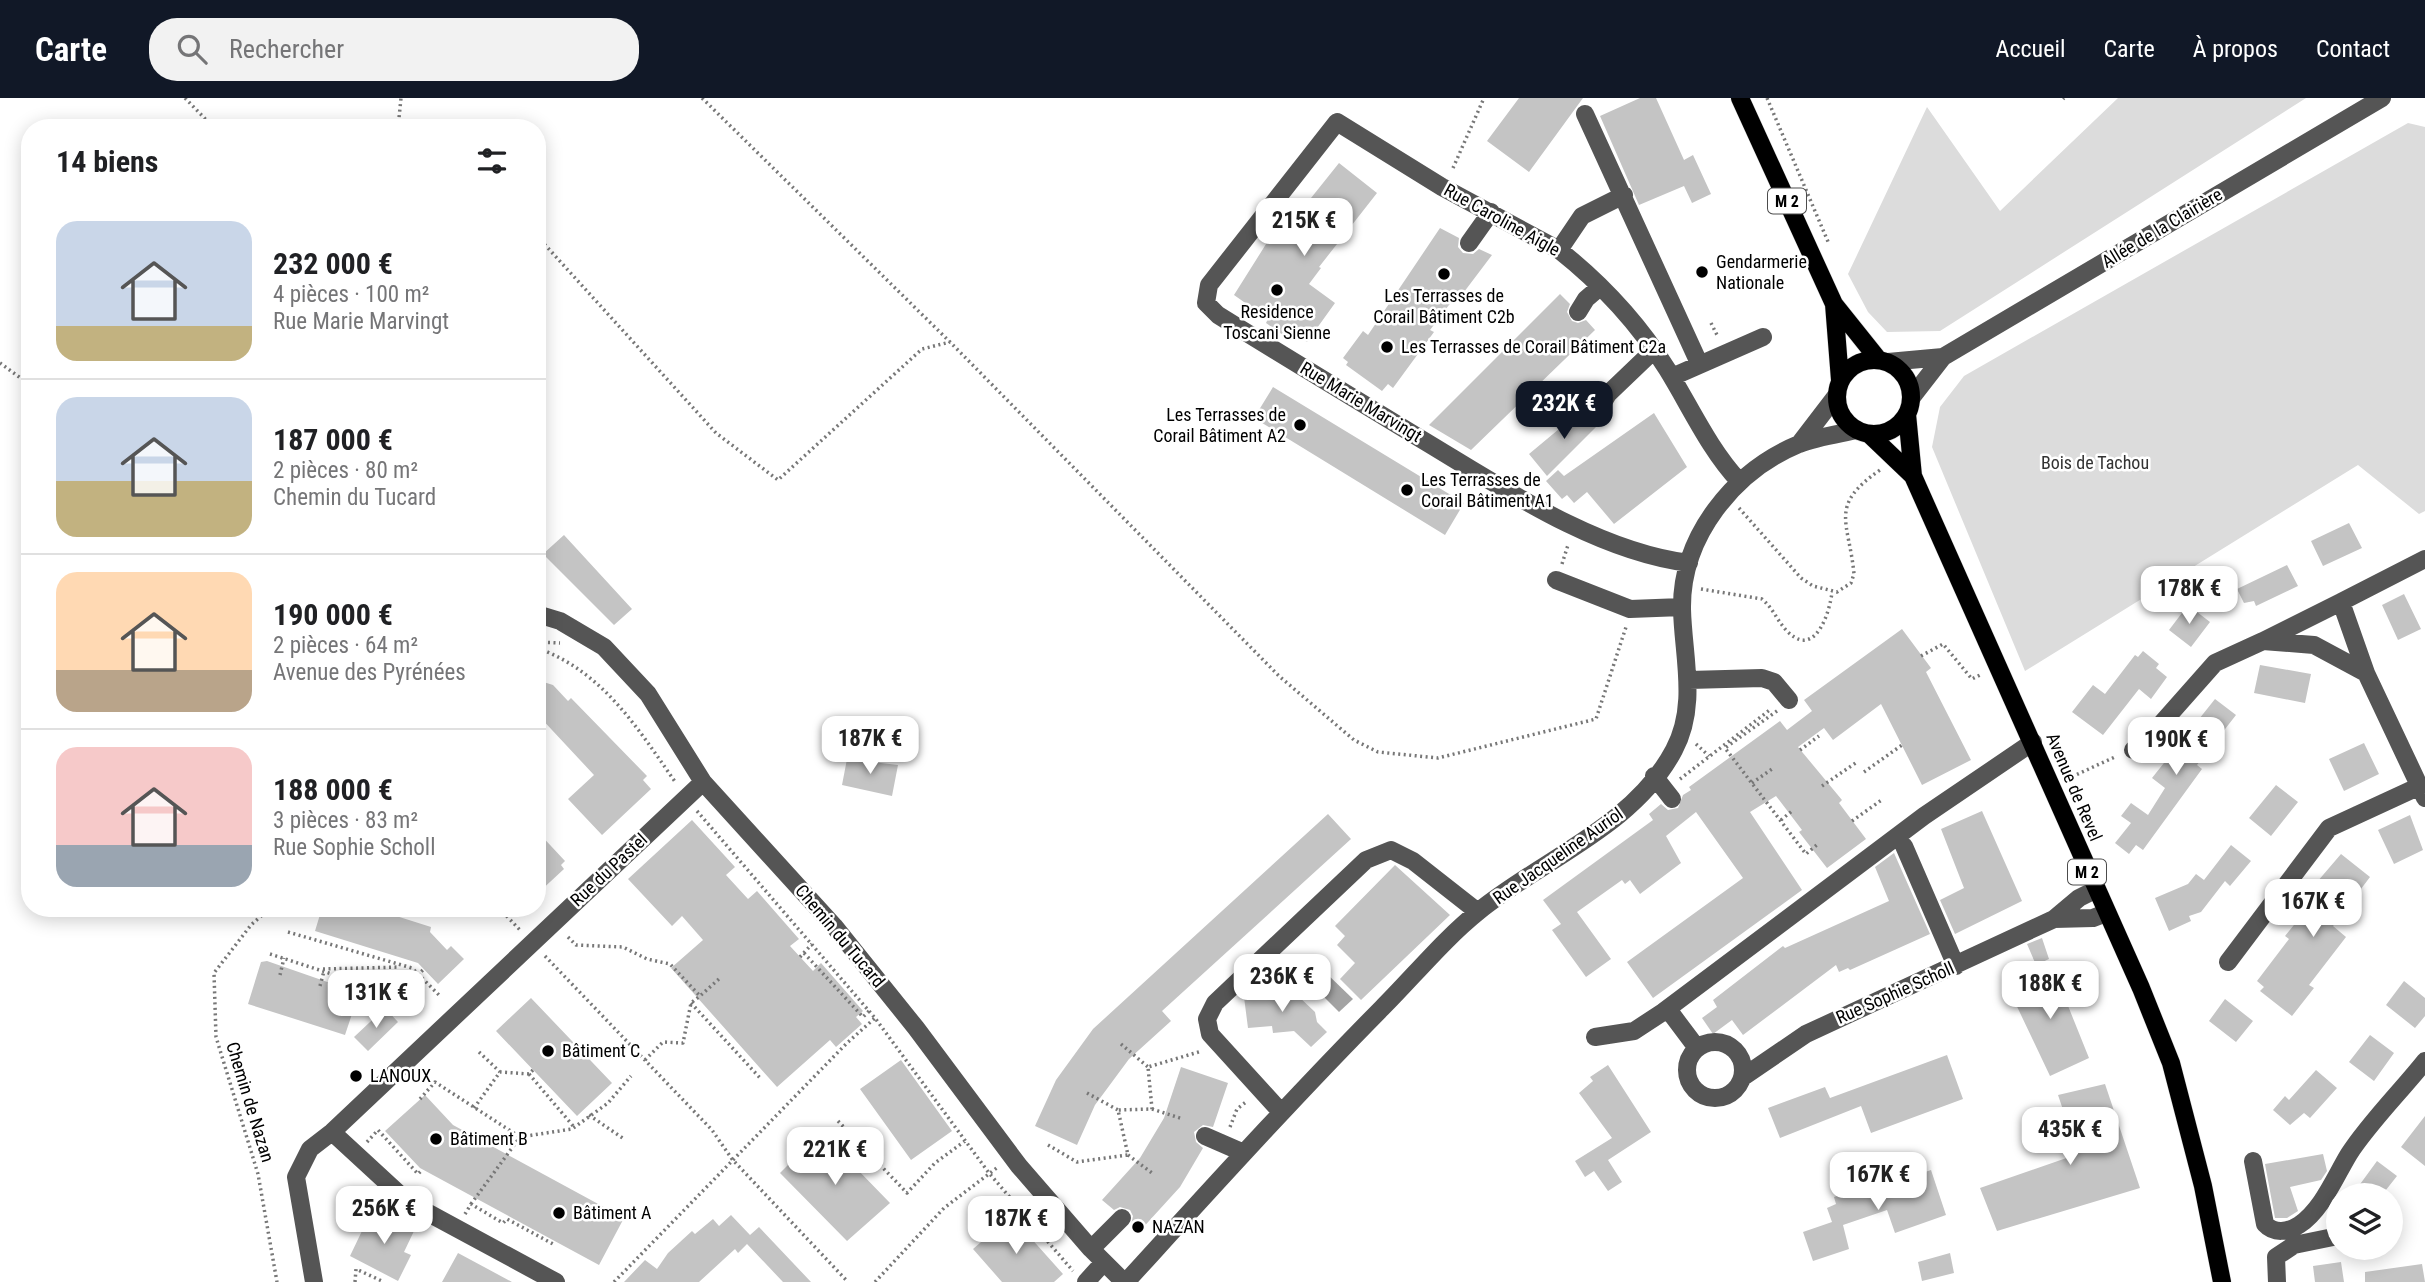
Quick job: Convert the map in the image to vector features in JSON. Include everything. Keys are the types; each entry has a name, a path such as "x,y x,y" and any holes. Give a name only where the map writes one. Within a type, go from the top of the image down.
{"main road":[{"name":"M 2","path":"1740,98 1834,304 1883,361"},
{"name":"M 2","path":"1834,304 1838,388"},
{"path":"1883,361 1908,380 1910,406 1892,430 1863,432 1842,416 1838,388 1852,366 1883,361"},
{"name":"Avenue de Revel","path":"1910,406 1913,476 2033,742 2171,1063 2203,1186 2222,1282"},
{"name":"Avenue de Revel","path":"1863,432 1913,476"}],"street":[{"name":"Allée de la Clairière","path":"1910,406 1943,357 2382,98"},
{"path":"1586,114 1699,363"},
{"name":"Rue Caroline Aigle","path":"1337,122 1441,187 1559,250 1625,310 1672,377 1724,463 1739,481"},
{"name":"Rue Marie Marvingt","path":"1337,122 1209,285 1206,303 1218,315 1399,426 1577,527 1663,560 1689,563"},
{"path":"1559,250 1581,216 1624,195"},
{"path":"1469,243 1491,212"},
{"path":"1578,312 1586,299 1600,287"},
{"path":"1672,377 1763,337"},
{"path":"1598,411 1608,394 1654,350"},
{"name":"Allée de la Clairière","path":"1883,361 1943,357"},
{"name":"Rue Jacqueline Auriol","path":"1800,443 1838,388"},
{"name":"Rue Jacqueline Auriol","path":"1125,1282 1281,1112 1478,912 1635,803 1675,749 1686,708 1689,680 1682,607 1689,563 1697,542 1724,496 1756,468 1800,443 1863,432"},
{"path":"2133,750 2161,724 2215,663 2425,559"},
{"path":"1556,580 1632,609 1682,607"},
{"path":"2228,962 2329,828 2422,792 2366,673 2341,602"},
{"name":"Chemin du Tucard","path":"546,617 560,621 604,647 648,694 703,782 834,926 916,1028 1019,1166 1125,1282"},
{"path":"2263,641 2314,645 2366,673"},
{"path":"1689,680 1762,678 1774,682 1785,702"},
{"path":"1595,1037 1634,1031 1663,1012 1924,816 2033,742"},
{"path":"1654,776 1669,795"},
{"name":"Rue du Pastel","path":"314,1282 296,1177 310,1149 332,1132 703,782"},
{"path":"1904,846 1956,966"},
{"name":"Rue Jacqueline Auriol","path":"1281,1112 1210,1034 1206,1019 1215,1003 1366,860 1391,850 1413,861 1478,912"},
{"name":"Rue Sophie Scholl","path":"1697,1048 1690,1056 1687,1074 1690,1084 1704,1097 1714,1099 1732,1093 1743,1077 1806,1034 2054,919 2079,898 2095,890"},
{"name":"Rue Sophie Scholl","path":"2054,919 2093,918 2106,913"},
{"path":"1673,1016 1697,1048 1713,1042 1730,1046 1742,1060 1743,1077"},
{"path":"2253,1161 2265,1224 2271,1230 2280,1231 2298,1226 2310,1215 2357,1145 2425,1061"},
{"path":"332,1132 408,1202 556,1282"},
{"path":"1205,1136 1244,1153"},
{"path":"1080,1277 1122,1218"},
{"path":"2277,1282 2276,1257 2294,1245 2326,1238"}],"path":[{"path":"185,98 205,119"},
{"path":"399,119 401,98"},
{"path":"702,98 950,342 1279,676 1354,740 1378,752 1438,758 1596,719 1632,609"},
{"path":"1453,168 1484,98"},
{"path":"1767,98 1831,248"},
{"path":"546,246 716,433 778,480 922,349 950,342"},
{"path":"0,363 21,378"},
{"path":"1724,496 1746,514 1801,578 1813,586 1832,592 1845,589 1854,574 1845,516 1846,503 1867,479 1884,467"},
{"path":"1556,580 1577,527"},
{"path":"1685,587 1762,598 1786,631 1805,640 1815,636 1823,626 1828,617 1832,592"},
{"path":"546,642 565,643"},
{"path":"1921,656 1943,644 1972,679 1980,675"},
{"path":"546,652 587,673 616,700 686,798 875,1018 989,1173 1080,1277"},
{"path":"1785,702 1726,748 1806,854 1818,844"},
{"path":"1669,795 1785,702"},
{"path":"1800,750 1819,736"},
{"path":"1864,772 1902,745"},
{"path":"2062,781 2133,750"},
{"path":"1822,786 1857,762"},
{"path":"1752,783 1772,769"},
{"path":"678,772 686,798"},
{"path":"1853,821 1883,800"},
{"path":"1781,820 1792,811"},
{"name":"Chemin de Nazan","path":"260,917 214,973 216,1037 258,1174 277,1282"},
{"path":"508,917 712,1130 732,1159 848,1282"},
{"path":"554,922 576,945 623,947 647,959 670,964 700,996"},
{"path":"288,932 405,967 439,995"},
{"path":"800,957 812,944"},
{"path":"804,953 863,1017 869,1011"},
{"path":"270,954 372,987 398,992 424,969"},
{"path":"279,975 284,958"},
{"path":"318,969 405,967"},
{"path":"320,986 324,971"},
{"path":"646,1060 663,1042 683,1043 691,1003 720,978"},
{"path":"359,1008 372,987"},
{"path":"691,1003 761,1079"},
{"path":"614,1282 732,1159 875,1018"},
{"path":"1121,1044 1148,1068 1152,1109"},
{"path":"1148,1068 1220,1046"},
{"path":"479,1052 500,1072 531,1072 574,1127"},
{"path":"474,1108 500,1072"},
{"path":"420,1099 435,1082 520,1137 574,1127 608,1103 631,1076"},
{"path":"1228,1133 1237,1109 1261,1090"},
{"path":"1087,1093 1118,1110 1152,1109 1183,1119"},
{"path":"1118,1110 1128,1155 1153,1173"},
{"path":"589,1115 624,1139"},
{"path":"838,1121 906,1193 935,1163 965,1141"},
{"path":"356,1153 378,1130 418,1174 422,1170"},
{"path":"456,1228 520,1137"},
{"path":"1048,1145 1077,1162 1128,1155"},
{"path":"850,1162 865,1148"},
{"path":"874,1282 944,1208 989,1173"},
{"path":"471,1204 503,1223 507,1219 553,1244 555,1242"},
{"path":"367,1274 371,1266"},
{"path":"355,1282 356,1269 384,1282"}],"green space":[{"path":"2118,98 2306,98 1940,331 1887,332 1868,312 1848,274 1927,107 2000,211"},
{"name":"Bois de Tachou","path":"2408,123 2425,127 2425,511 2419,514 2358,465 2025,671 1932,447 1940,407 1964,376"}],"shaded area":[{"path":"1325,972 1353,999 1339,1012 1312,985"}],"building":[{"path":"1519,98 1583,98 1529,172 1487,141"},
{"path":"1640,98 1656,98 1684,160 1693,155 1711,194 1692,203 1684,186 1639,205 1600,116"},
{"path":"1339,163 1377,193 1319,267 1321,268 1309,284 1335,303 1307,342 1292,332 1287,338 1266,323 1268,319 1234,295 1273,233 1284,240 1307,211 1303,208"},
{"path":"1440,228 1459,238 1458,247 1463,253 1473,254 1479,249 1492,255 1461,296 1458,293 1430,330 1434,332 1393,388 1388,384 1382,391 1346,365 1348,362 1343,358 1363,331 1368,335"},
{"path":"1560,294 1570,304 1567,312 1572,321 1578,323 1586,320 1595,330 1471,450 1429,425"},
{"path":"1273,387 1464,503 1445,535 1254,418"},
{"path":"1589,404 1589,417 1602,421 1547,476 1529,454"},
{"path":"1654,413 1687,467 1614,524 1587,492 1574,503 1567,495 1562,499 1546,481 1558,470 1564,476"},
{"path":"2349,523 2362,548 2323,566 2311,541"},
{"path":"564,535 632,609 614,625 546,557 546,551"},
{"path":"2287,565 2298,586 2256,606 2254,601 2244,603 2237,589"},
{"path":"2404,594 2421,629 2398,640 2382,605"},
{"path":"2188,605 2210,622 2191,647 2169,630"},
{"path":"1902,629 1931,668 1926,672 1971,760 1922,785 1881,704 1833,740 1824,728 1798,747 1842,800 1839,803 1866,839 1827,868 1776,796 1750,812 1802,890 1653,998 1627,962 1743,878 1696,812 1666,836 1681,863 1640,894 1630,880 1625,884 1622,880 1577,912 1611,959 1586,977 1552,930 1561,924 1543,900 1653,820 1649,814 1661,804 1668,810 1678,808 1683,795 1691,790 1689,787 1780,721 1787,730 1812,711 1804,700"},
{"path":"2143,651 2159,664 2156,668 2167,677 2151,699 2139,689 2103,735 2072,712 2093,685 2105,694 2135,655 2138,657"},
{"path":"2260,665 2311,674 2305,703 2254,693"},
{"path":"546,683 553,685 568,701 571,698 647,776 643,780 651,789 602,835 568,799 594,775 546,724"},
{"path":"2215,699 2236,715 2197,765 2202,769 2143,850 2136,845 2129,854 2115,843 2131,823 2121,816 2131,803 2148,815 2165,788 2152,778"},
{"path":"2364,743 2379,774 2344,791 2329,759"},
{"path":"847,759 898,765 892,796 842,785"},
{"path":"2276,785 2298,802 2271,836 2249,818"},
{"path":"1982,811 2022,901 1955,934 1940,900 1964,888 1941,829"},
{"path":"1328,814 1351,839 1162,1011 1171,1021 1129,1059 1095,1105 1077,1145 1035,1126 1056,1080 1093,1029"},
{"path":"2410,815 2423,850 2394,864 2378,830"},
{"path":"692,820 735,867 726,875 748,899 757,891 799,939 790,946 813,971 821,963 863,1011 856,1017 862,1024 836,1047 830,1040 777,1087 671,968 703,940 682,916 672,926 628,879"},
{"path":"546,841 565,861 561,865 564,869 546,886"},
{"path":"2231,845 2251,861 2230,886 2225,881 2201,912 2189,916 2191,921 2169,931 2155,898 2188,884 2196,874 2204,880"},
{"path":"1894,853 1930,934 1850,970 1848,968 1839,972 1836,965 1743,1035 1732,1020 1713,1034 1702,1018 1717,1007 1713,1000 1783,946 1785,948 1889,901 1875,867"},
{"path":"2341,854 2370,877 2333,926 2346,937 2309,985 2314,988 2292,1016 2260,991 2264,987 2257,981 2289,939 2285,936 2298,920 2304,925 2328,891 2317,882"},
{"path":"1395,865 1450,915 1361,1000 1340,979 1355,963 1337,945 1345,936 1335,926"},
{"path":"319,917 399,917 431,927 430,932 447,950 451,946 464,959 438,984 418,963 315,931"},
{"path":"2042,938 2049,959 2036,965 2027,944"},
{"path":"267,961 359,993 345,1035 248,1004 261,962"},
{"path":"2052,966 2089,1058 2050,1076 2012,996 2015,994 2011,985"},
{"path":"2404,981 2425,998 2425,1016 2415,1028 2386,1005"},
{"path":"1270,983 1272,998 1297,995 1315,1012 1317,1022 1327,1032 1311,1047 1294,1031 1273,1033 1272,1026 1248,1028 1244,997 1247,997 1246,989"},
{"name":"Bâtiment C","path":"531,998 612,1083 577,1116 496,1031"},
{"path":"2225,999 2253,1021 2236,1042 2209,1021"},
{"path":"385,1008 398,1022 368,1051 354,1037"},
{"path":"2370,1035 2394,1053 2374,1081 2349,1062"},
{"path":"1947,1055 1963,1099 1871,1133 1861,1106 1780,1138 1768,1108 1825,1087 1830,1098"},
{"path":"901,1060 952,1131 911,1160 860,1089"},
{"path":"1608,1065 1651,1132 1608,1160 1622,1182 1608,1191 1594,1171 1585,1177 1575,1161 1612,1138 1579,1093 1593,1081 1590,1077"},
{"path":"1181,1067 1228,1083 1213,1127 1203,1125 1194,1132 1196,1142 1203,1148 1180,1187 1139,1232 1131,1225 1133,1216 1130,1210 1120,1207 1114,1210 1102,1200 1140,1158 1164,1118"},
{"path":"2316,1070 2337,1088 2310,1118 2304,1113 2290,1125 2273,1110 2285,1096 2289,1100"},
{"path":"2105,1084 2140,1188 1997,1231 1980,1188 2078,1154 2058,1095"},
{"path":"425,1095 453,1125 624,1218 599,1265 420,1168 385,1131"},
{"path":"2425,1116 2425,1166 2401,1147"},
{"path":"821,1132 890,1203 847,1241 780,1173"},
{"path":"2323,1154 2327,1171 2321,1180 2290,1187 2298,1211 2287,1218 2275,1218 2265,1164"},
{"path":"2377,1161 2397,1176 2391,1183 2361,1183"},
{"path":"1931,1170 1946,1215 1895,1233 1887,1210 1843,1225 1849,1249 1813,1261 1803,1232 1832,1222 1827,1208 1836,1204 1834,1197 1852,1191 1854,1196"},
{"path":"372,1210 414,1231 404,1252 411,1255 398,1281 350,1256"},
{"path":"731,1215 750,1235 759,1227 811,1282 783,1282 747,1244 738,1253 735,1249 699,1282 624,1282 645,1260 657,1269 668,1253 692,1231 695,1234 713,1219 719,1226"},
{"path":"1011,1216 1063,1274 1054,1282 1002,1282 973,1249"},
{"path":"458,1253 512,1282 442,1282"},
{"path":"1950,1253 1954,1273 1922,1281 1918,1262"},
{"path":"2341,1262 2344,1282 2315,1282 2313,1266"},
{"path":"2422,1264 2425,1282 2365,1282 2365,1272"}],"place":[{"name":"Gendarmerie Nationale","path":"1702,272"},
{"name":"Les Terrasses de Corail Bâtiment C2b","path":"1444,274"},
{"name":"Residence Toscani Sienne","path":"1277,290"},
{"name":"Les Terrasses de Corail Bâtiment C2a","path":"1387,347"},
{"name":"Les Terrasses de Corail Bâtiment A2","path":"1300,425"},
{"name":"Les Terrasses de Corail Bâtiment A1","path":"1407,490"},
{"name":"Bâtiment C","path":"548,1051"},
{"name":"LANOUX","path":"356,1076"},
{"name":"Bâtiment B","path":"436,1139"},
{"name":"Bâtiment A","path":"559,1213"},
{"name":"NAZAN","path":"1138,1227"}]}
